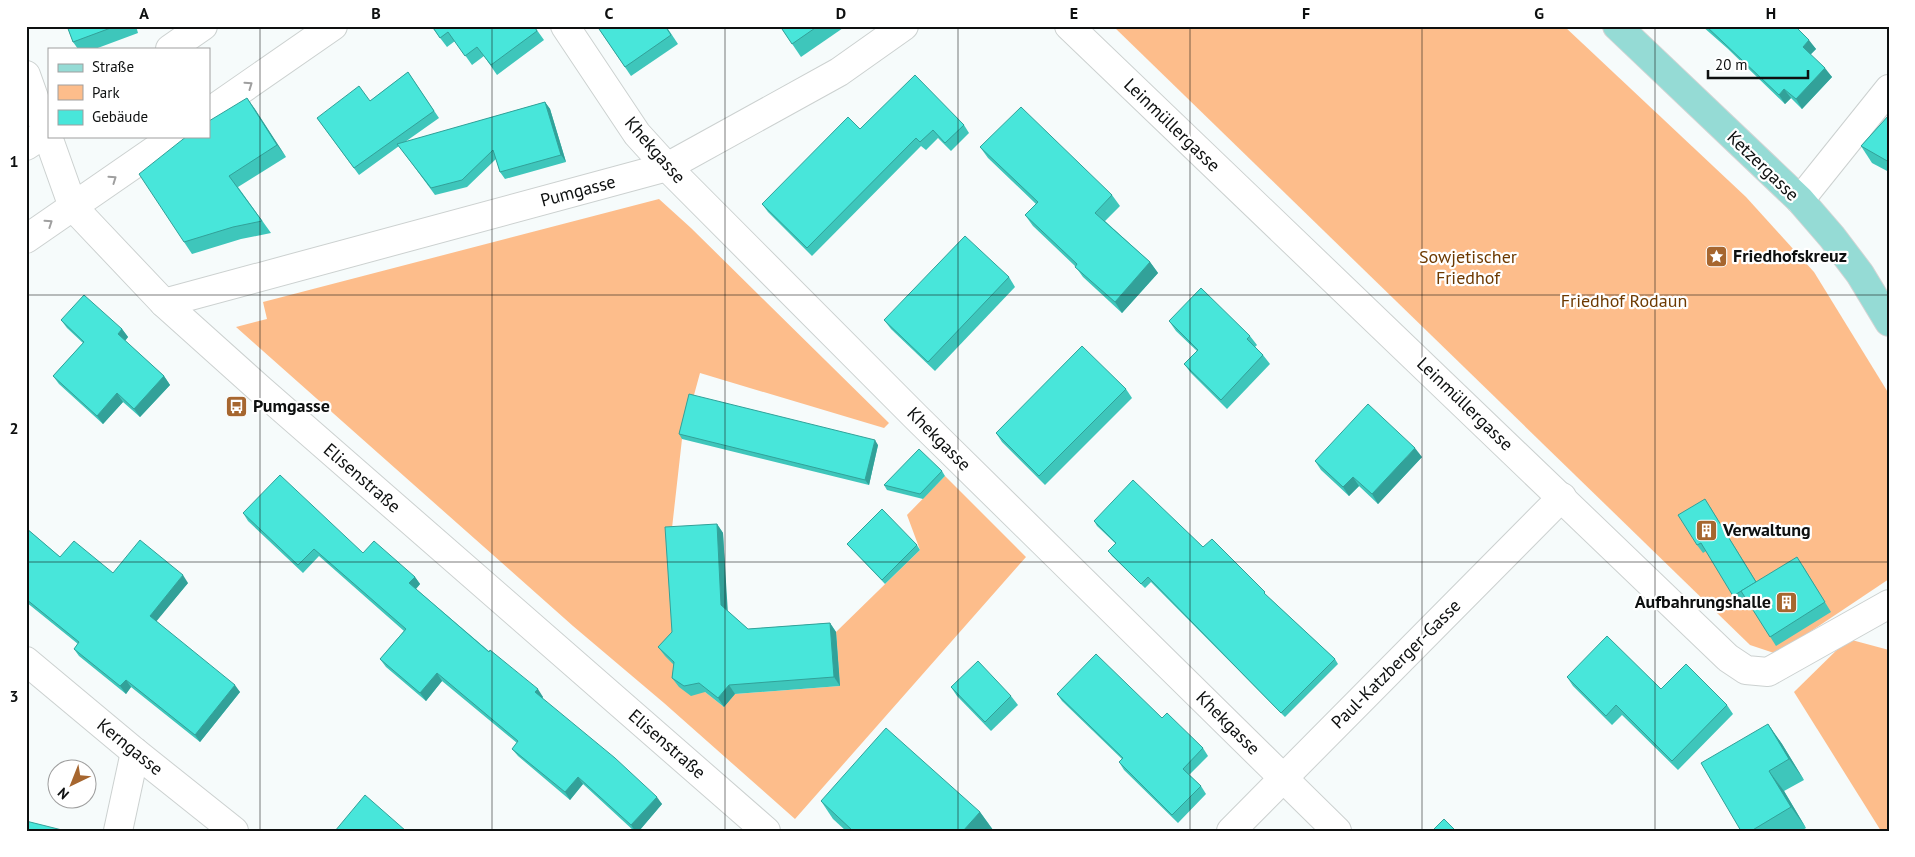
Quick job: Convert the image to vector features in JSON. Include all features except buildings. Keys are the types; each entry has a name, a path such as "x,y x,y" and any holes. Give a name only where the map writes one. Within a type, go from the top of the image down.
{"main road":[{"name":"Ketzergasse","path":"1617,26 1800,200 1832,237 1860,274 1889,322"}],"street":[{"path":"171,48 203,26"},
{"path":"210,111 333,26"},
{"name":"Khekgasse","path":"565,26 637,134 667,167 909,410 1337,831"},
{"name":"Pumgasse","path":"164,303 667,167 839,72 904,26"},
{"name":"Leinmüllergasse","path":"1069,26 1728,658 1746,670 1768,672 1889,604"},
{"name":"Elisenstraße","path":"26,75 41,136 72,207 164,303 766,831"},
{"path":"1800,200 1889,89"},
{"path":"26,239 172,138"},
{"name":"Paul-Katzberger-Gasse","path":"1231,831 1562,497"},
{"name":"Kerngasse","path":"26,661 234,831"},
{"path":"118,831 135,752"}],"green space":[{"name":"Friedhof Rodaun","path":"1113,26 1564,26 1746,197 1814,272 1889,394 1889,579 1777,654 1750,645"},
{"path":"659,199 691,228 889,423 884,428 700,373 682,439 671,537 705,692 724,707 735,694 840,686 836,632 920,550 907,515 945,476 1026,557 795,819 664,703 573,626 236,327 267,319 263,302"},
{"path":"1848,639 1889,650 1889,831 1881,831 1794,692"}],"place":[{"name":"Friedhofskreuz","path":"1717,256"},
{"name":"Pumgasse","path":"237,406"},
{"name":"Verwaltung","path":"1707,530"},
{"name":"Aufbahrungshalle","path":"1787,602"}],"park label":[{"name":"Sowjetischer Friedhof","path":"1468,267"}]}
